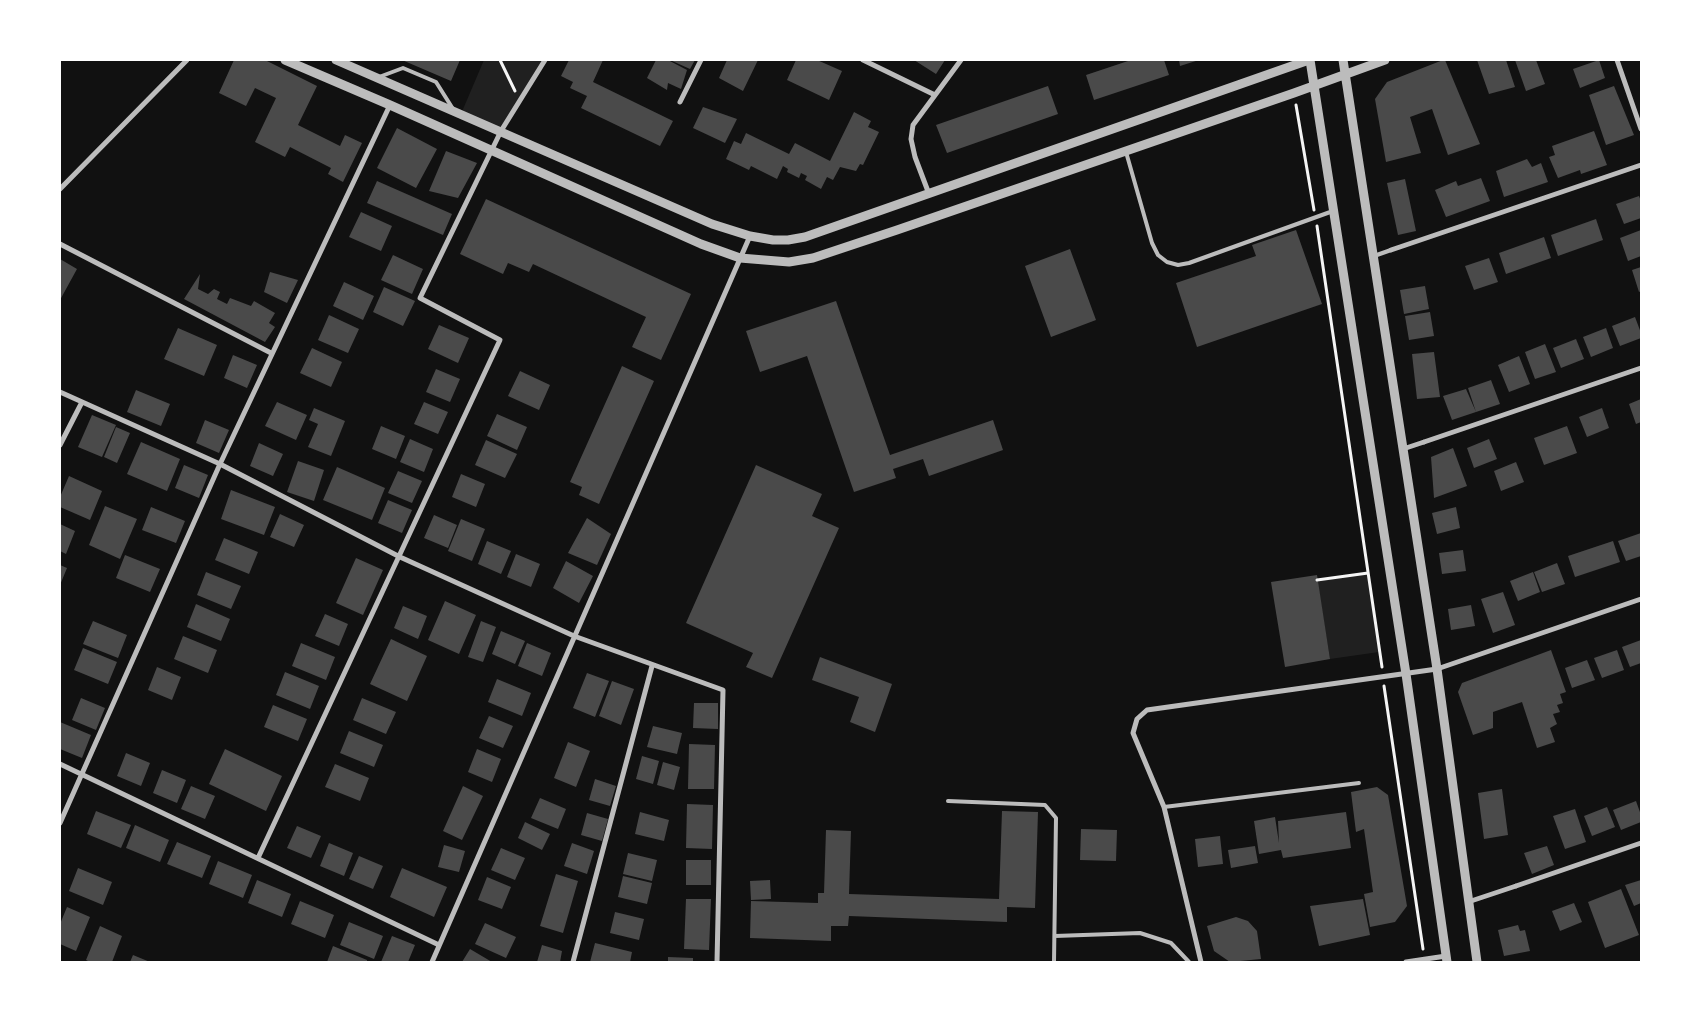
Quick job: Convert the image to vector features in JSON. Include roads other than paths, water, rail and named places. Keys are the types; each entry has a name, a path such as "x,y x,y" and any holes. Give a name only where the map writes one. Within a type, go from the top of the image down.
{"street":[{"path":"60,189 187,60"},
{"path":"285,60 701,244 740,258 789,262 813,258 1126,152 1385,60"},
{"path":"336,60 712,224 750,236 773,240 805,237 1310,60 1406,674 1447,959 1425,959 1406,962"},
{"path":"258,858 500,340 420,298 501,131 545,60"},
{"path":"680,102 701,60"},
{"path":"863,60 935,95"},
{"path":"929,194 914,157 911,139 913,125 961,60"},
{"path":"1344,60 1437,669 1477,962"},
{"path":"1617,60 1641,129"},
{"path":"60,823 271,353 390,105"},
{"path":"1374,256 1641,165"},
{"path":"432,962 750,236"},
{"path":"60,244 271,353"},
{"path":"1403,449 1641,368"},
{"path":"60,392 220,464 400,557 574,636 652,666 723,690 717,962"},
{"path":"60,445 82,402"},
{"path":"1201,962 1164,807 1133,733 1137,719 1147,710 1437,669 1641,599"},
{"path":"573,962 652,666"},
{"path":"60,764 439,945"},
{"path":"1468,902 1641,843"}],"lane":[{"path":"378,78 403,68 436,82 454,110"},
{"path":"1126,152 1152,243 1158,255 1167,262 1178,265 1189,263 1315,216 1334,211"},
{"path":"1164,807 1359,783"},
{"path":"948,801 1046,805 1056,818 1054,962"},
{"path":"1055,936 1140,933 1171,943 1189,962"}]}
